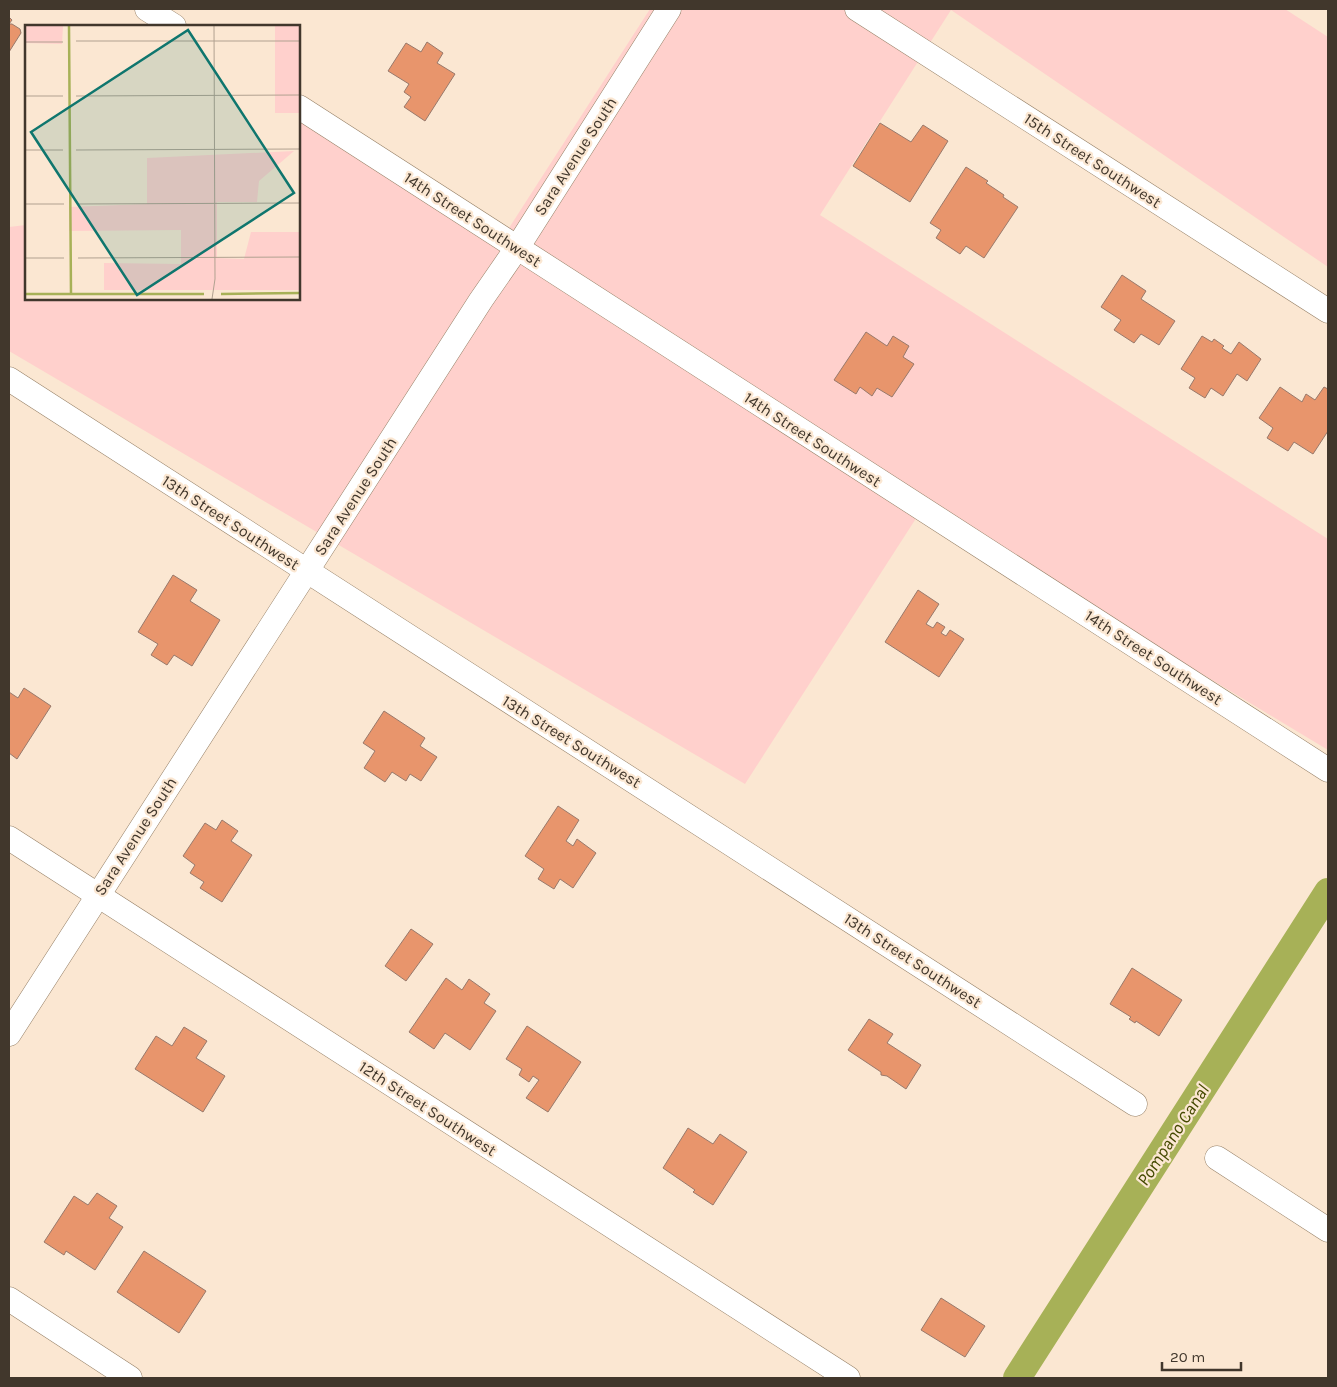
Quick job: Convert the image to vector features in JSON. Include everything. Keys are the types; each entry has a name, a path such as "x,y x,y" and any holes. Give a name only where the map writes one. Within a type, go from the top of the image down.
{"street":[{"path":"147,9 172,25"},
{"name":"Sara Avenue South","path":"9,1034 481,300 517,248 669,9"},
{"name":"15th Street Southwest","path":"857,9 1328,311"},
{"name":"14th Street Southwest","path":"300,108 1328,770"},
{"name":"13th Street Southwest","path":"9,379 1135,1104"},
{"name":"12th Street Southwest","path":"9,838 848,1378"},
{"path":"1217,1158 1328,1230"},
{"path":"9,1299 130,1378"}],"shaded area":[{"path":"650,9 1285,9 1328,37 1328,267 951,10 820,215 1328,539 1328,750 924,506 745,784 9,351 9,227 25,225 25,300 300,300 300,118 498,245"}],"building":[{"path":"9,24 20,29 21,33 9,52"},
{"path":"427,42 443,53 437,63 455,74 425,121 404,107 411,97 404,92 409,84 388,71 406,43 421,52"},
{"path":"880,123 911,142 923,125 948,141 910,202 853,166"},
{"path":"966,167 988,181 986,183 1018,207 984,258 966,246 960,254 936,238 941,230 930,223"},
{"path":"1122,275 1146,291 1141,299 1175,321 1159,345 1141,334 1134,343 1114,330 1121,320 1101,307"},
{"path":"866,332 887,346 893,336 909,346 903,357 914,364 892,397 877,388 872,396 860,387 856,394 834,380"},
{"path":"1202,336 1212,342 1214,339 1231,354 1239,342 1261,359 1247,381 1237,374 1223,396 1211,388 1205,398 1189,388 1195,378 1181,369"},
{"path":"1280,387 1302,402 1306,394 1315,400 1324,387 1328,389 1328,431 1313,454 1294,442 1288,451 1267,438 1273,428 1259,418"},
{"path":"173,575 197,590 190,601 220,620 192,666 174,655 167,665 151,655 158,644 138,632"},
{"path":"918,590 939,604 926,624 933,628 937,622 945,627 941,633 946,636 950,630 964,639 939,677 885,642"},
{"path":"24,688 51,706 17,759 9,753 9,692 18,698"},
{"path":"384,711 425,738 420,746 437,757 421,781 410,774 406,781 392,772 385,782 364,768 375,751 363,743"},
{"path":"558,806 579,820 566,841 573,846 577,839 596,853 573,888 560,879 554,889 538,879 544,869 525,856"},
{"path":"222,820 238,831 231,841 252,855 222,902 200,888 204,882 190,873 195,865 183,856 205,823 216,830"},
{"path":"411,929 433,944 406,981 385,966"},
{"path":"1132,968 1182,1000 1159,1036 1136,1021 1135,1023 1129,1019 1131,1017 1110,1004"},
{"path":"446,978 462,990 469,979 490,994 484,1003 496,1011 470,1050 445,1033 434,1049 409,1032"},
{"path":"869,1019 893,1034 887,1043 921,1065 906,1089 887,1076 881,1075 881,1072 848,1050"},
{"path":"527,1026 581,1062 548,1112 526,1098 539,1080 533,1076 529,1082 519,1075 522,1069 506,1059"},
{"path":"184,1027 207,1041 196,1058 225,1076 203,1112 135,1069 156,1036 172,1046"},
{"path":"688,1128 713,1144 720,1134 747,1152 713,1205 663,1168"},
{"path":"97,1193 117,1206 109,1218 123,1227 95,1270 66,1251 64,1255 44,1242 74,1196 88,1205"},
{"path":"144,1251 206,1291 179,1333 117,1292"},
{"path":"941,1298 985,1326 965,1357 921,1330"}],"waterway":[{"name":"Pompano Canal","path":"1017,1378 1328,892"}]}
